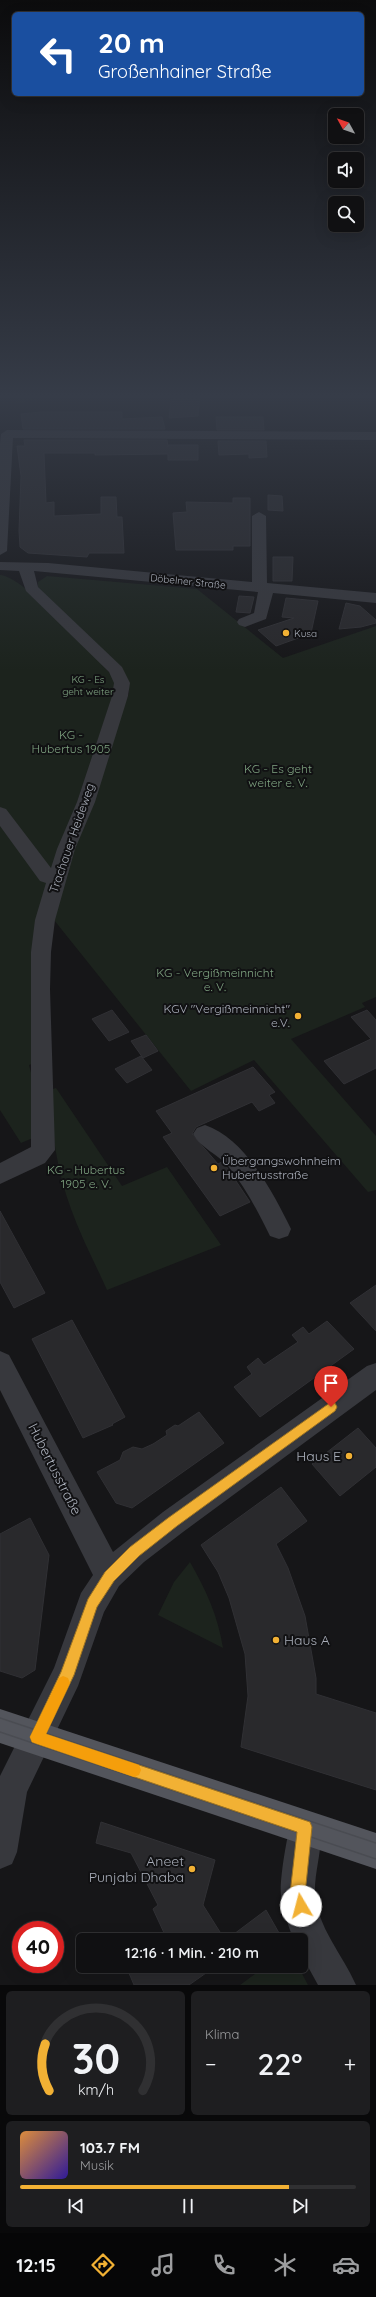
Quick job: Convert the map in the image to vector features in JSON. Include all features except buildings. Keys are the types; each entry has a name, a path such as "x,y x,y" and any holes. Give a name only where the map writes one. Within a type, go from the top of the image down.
{"main road":[{"path":"0,1726 37,1737 376,1851"}],"street":[{"path":"0,551 2,486"},
{"path":"245,622 261,616 263,588 259,516"},
{"name":"Döbelner Straße","path":"0,566 25,566 376,598"},
{"name":"Trachauer Heideweg","path":"0,1174 37,1156 43,1150 41,952 46,920 56,880 66,849 86,802 120,696 122,683 116,670 31,588 25,566"},
{"path":"0,813 47,876 56,880"},
{"path":"205,1134 235,1158 264,1200 279,1229"},
{"name":"Hubertusstraße","path":"0,1363 109,1576"},
{"path":"0,1852 11,1790 67,1675 92,1604 109,1576 134,1552 173,1522 373,1383"},
{"path":"305,1827 298,1894 308,1932 338,1985"}],"green space":[{"path":"0,575 11,579 43,603 95,656 117,682 58,860 37,1062 29,1065 36,1092 40,1135 21,1143 0,1110"},
{"path":"47,576 197,589 283,658 376,626 376,997 362,1003 365,1007 291,1039 376,1136 376,1190 368,1192 254,1060 191,1091 54,920 72,852 129,693 129,685 38,587 38,582"},
{"name":"KG - Hubertus 1905 e. V.","path":"56,1088 122,1186 167,1167 221,1245 107,1290 75,1219 66,1195 58,1165 53,1135 50,1090"},
{"path":"190,1562 215,1614 223,1648 158,1615 174,1582"},
{"path":"256,1973 302,1973 308,1985 240,1985"}],"tram line":[{"path":"0,1718 376,1843"},
{"path":"0,1732 376,1859"}],"slow traffic":[{"path":"63,1683 37,1737 134,1770"}],"place":[{"name":"Kusa","path":"286,633"},
{"name":"KGV \"Vergißmeinnicht\" e.V.","path":"298,1016"},
{"name":"Übergangswohnheim Hubertusstraße","path":"214,1168"},
{"name":"Haus E","path":"349,1456"},
{"name":"Haus A","path":"276,1640"},
{"name":"Aneet Punjabi Dhaba","path":"192,1869"}],"route":[{"path":"301,1906 298,1894 303,1834 305,1827 37,1737 67,1675 92,1604 109,1576 134,1552 173,1522 331,1407"}],"park label":[{"name":"KG - Es geht weiter","path":"88,684"},
{"name":"KG - Hubertus 1905","path":"71,742"},
{"name":"KG - Es geht weiter e. V.","path":"278,776"},
{"name":"KG - Vergißmeinnicht e. V.","path":"215,980"}]}
